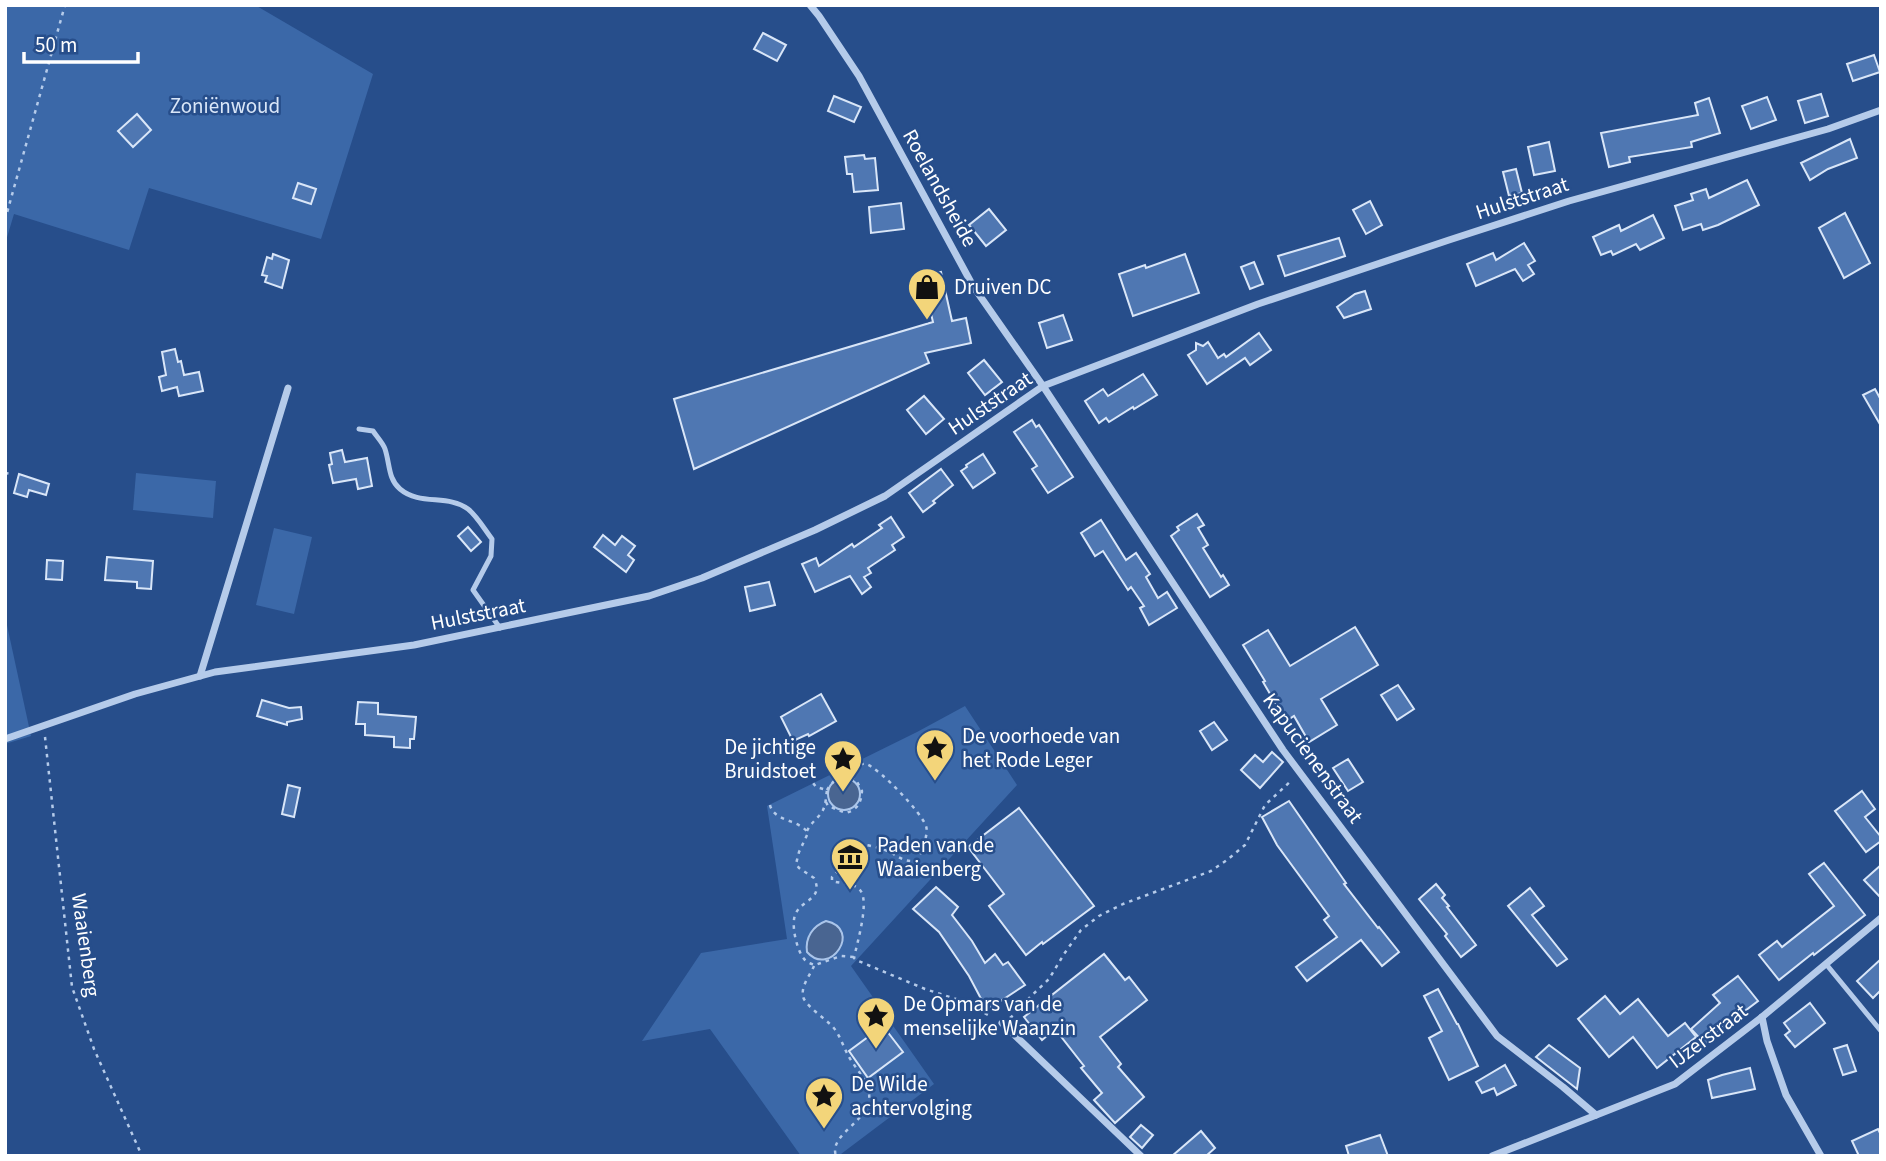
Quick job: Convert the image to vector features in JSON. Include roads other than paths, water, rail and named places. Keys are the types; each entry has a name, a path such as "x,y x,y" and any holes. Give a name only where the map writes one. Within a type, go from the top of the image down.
{"street":[{"name":"Roelandsheide","path":"810,5 859,76 974,286 1043,386"},
{"name":"Hulststraat","path":"5,739 135,694 215,672 414,645 649,596 702,578 815,530 885,496 1043,386 1258,304 1449,240 1569,201 1828,129 1881,110"},
{"name":"Kapucienenstraat","path":"1043,386 1283,750 1497,1036 1596,1115"},
{"path":"200,676 288,388"},
{"name":"IJzerstraat","path":"1492,1156 1675,1084 1762,1017 1881,918"},
{"path":"1762,1017 1767,1041 1786,1095 1821,1156"},
{"path":"1002,1023 1141,1156"}],"lane":[{"path":"359,429 373,431 385,447 392,481 399,488 409,496 422,500 456,504 468,509 492,539 491,556 473,590 500,628"},
{"path":"1826,964 1881,1031"}],"place":[{"name":"Druiven DC","path":"927,321"},
{"name":"De voorhoede van het Rode Leger","path":"935,782"},
{"name":"De jichtige Bruidstoet","path":"843,793"},
{"name":"Paden van de Waaienberg","path":"850,891"},
{"name":"De Opmars van de menselijke Waanzin","path":"876,1050"},
{"name":"De Wilde achtervolging","path":"824,1130"}],"park label":[{"name":"Zoniënwoud","path":"225,106"}]}
